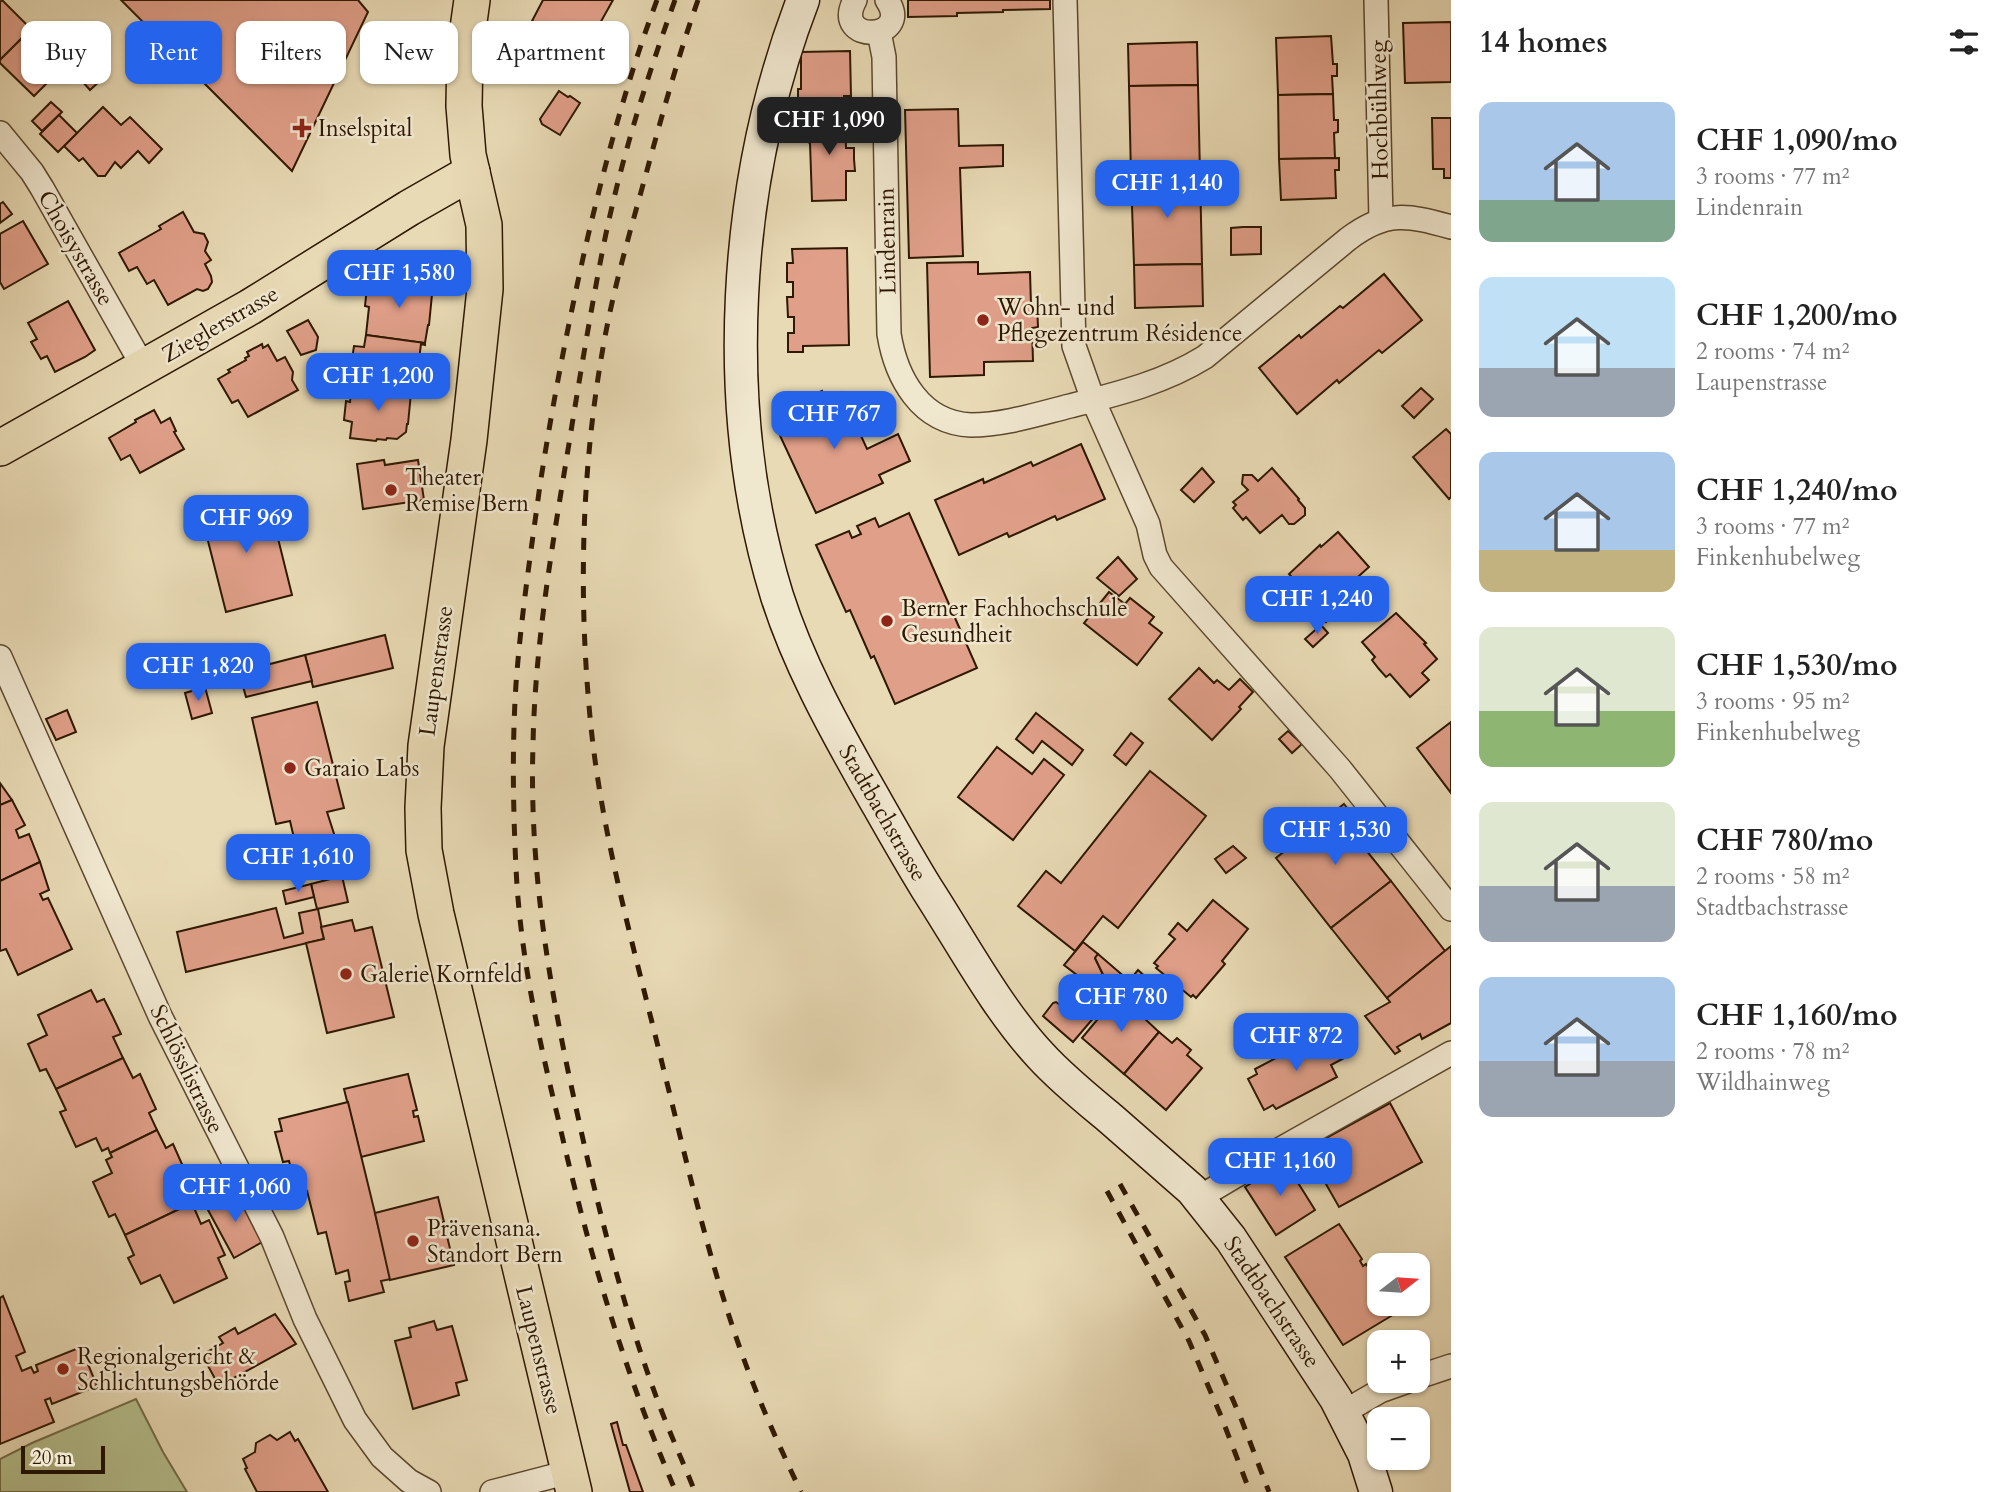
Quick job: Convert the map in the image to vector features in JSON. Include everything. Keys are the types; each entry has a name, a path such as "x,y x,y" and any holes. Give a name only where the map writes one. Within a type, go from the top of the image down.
{"main road":[{"name":"Laupenstrasse","path":"472,0 464,50 463,83 468,155 484,225 485,289 469,440 426,746 424,849 436,914 571,1482"},
{"name":"Stadtbachstrasse","path":"803,0 776,84 760,150 748,232 741,329 745,429 757,512 777,594 800,656 834,729 909,860 1000,1004 1039,1054 1064,1079 1199,1197 1231,1239 1344,1412 1364,1454 1376,1492"},
{"name":"Zieglerstrasse","path":"0,448 250,307 472,172"}],"street":[{"path":"855,0 851,12 855,25 866,32 879,32"},
{"name":"Lindenrain","path":"887,0 892,10 891,17 885,28 879,32 884,57 889,334 892,353 900,374 912,394 926,407 941,417 970,425 1004,422 1093,400"},
{"path":"1066,0 1074,346 1093,400 1148,524 1155,555 1161,567 1340,769 1451,909"},
{"name":"Hochbühlweg","path":"1376,0 1381,220"},
{"name":"Choisystrasse","path":"0,133 42,188 144,368"},
{"path":"1093,400 1144,386 1196,363 1365,227 1381,220 1407,218 1451,227"},
{"name":"Schlösslistrasse","path":"0,657 160,1016 272,1237 305,1319 355,1420 382,1457 409,1481 429,1492"},
{"path":"1199,1197 1451,1053"},
{"path":"1430,1373 1451,1366"},
{"path":"1344,1412 1375,1393"},
{"path":"492,1492 571,1482"}],"green space":[{"path":"136,1399 187,1492 0,1492 0,1459"}],"building":[{"path":"2,0 23,21 21,39 0,60"},
{"path":"121,0 358,0 368,12 364,21 360,21 360,29 346,58 346,21 236,21 236,84 334,84 292,171 205,84 222,84 222,21 142,21"},
{"path":"543,0 613,0 601,21 532,21"},
{"path":"908,0 1050,0 1050,9 908,17"},
{"path":"1451,22 1451,82 1405,83 1403,23"},
{"path":"1331,36 1333,64 1337,64 1337,76 1332,76 1333,94 1278,95 1276,38"},
{"path":"21,39 21,83 0,63"},
{"path":"1197,42 1198,85 1129,86 1128,44"},
{"path":"850,51 851,96 844,96 845,111 839,111 839,115 798,117 801,52"},
{"path":"22,84 46,84 34,96"},
{"path":"85,84 97,84 90,90"},
{"path":"1198,85 1200,174 1131,176 1129,86"},
{"path":"559,91 580,103 560,135 542,124 540,119"},
{"path":"1333,94 1334,120 1338,120 1338,132 1334,133 1335,158 1279,159 1278,95"},
{"path":"51,102 62,112 42,131 32,121"},
{"path":"103,107 121,125 130,117 162,149 149,163 138,151 121,168 115,162 105,176 98,176 83,158 79,161 64,146"},
{"path":"958,109 959,146 1003,145 1003,166 960,168 963,256 909,258 905,110"},
{"path":"59,115 77,133 58,152 40,134"},
{"path":"845,115 846,148 854,148 855,171 846,171 846,200 812,201 810,143 805,138 810,132 809,116"},
{"path":"1432,118 1451,118 1451,178 1444,178 1444,169 1433,169"},
{"path":"1339,158 1339,170 1335,170 1336,198 1281,200 1279,159"},
{"path":"1200,174 1202,264 1134,265 1131,176"},
{"path":"3,202 12,214 0,223 0,204"},
{"path":"183,212 194,232 204,234 208,242 205,251 211,260 205,264 212,282 208,289 197,289 168,305 154,280 147,284 137,267 129,271 119,253 161,229 159,226"},
{"path":"23,221 48,264 4,289 0,282 0,234"},
{"path":"1261,227 1261,254 1231,255 1231,228"},
{"path":"847,248 849,345 803,346 803,352 788,352 788,333 794,333 794,317 788,317 787,297 793,297 793,282 787,282 787,263 793,263 792,249"},
{"name":"Wohn- und Pflegezentrum Résidence","path":"978,262 978,274 1030,272 1031,305 1037,305 1038,327 1032,328 1033,361 984,362 984,375 930,377 927,263"},
{"path":"1202,264 1203,306 1135,308 1134,265"},
{"path":"1384,274 1422,320 1382,353 1379,350 1339,383 1337,380 1297,414 1259,368 1299,335 1301,338 1340,306 1343,308"},
{"path":"384,277 433,284 425,343 366,335 369,307 365,306 367,287 377,288 378,282"},
{"path":"68,301 95,350 55,372 47,356 41,359 31,342 37,339 28,323"},
{"path":"308,320 318,337 316,350 301,355 287,331"},
{"path":"366,335 425,343 421,344 415,392 352,384 354,346 364,347"},
{"path":"262,344 263,348 268,345 277,361 285,357 298,390 248,417 238,400 232,403 218,379 246,360 249,356 247,352"},
{"path":"352,384 415,392 411,393 406,432 397,439 376,441 350,438 352,422 344,420 346,401 350,402"},
{"path":"1421,388 1433,399 1414,418 1402,406"},
{"path":"822,391 825,400 841,392 867,449 898,434 910,461 879,475 883,483 816,513 776,427 786,422 781,410"},
{"path":"154,410 161,423 170,418 176,431 174,432 184,449 140,473 130,455 121,460 109,438"},
{"path":"1446,429 1451,434 1449,499 1413,457"},
{"path":"1081,444 1105,499 1057,520 1055,516 1009,537 1007,533 959,555 935,500 983,479 984,483 1031,462 1033,466"},
{"name":"Theater Remise Bern","path":"384,460 385,465 418,460 424,500 363,509 357,464"},
{"path":"1202,468 1214,482 1194,502 1181,490"},
{"path":"1272,468 1299,499 1305,508 1305,515 1294,524 1289,524 1282,515 1260,533 1246,517 1243,520 1233,508 1236,505 1233,502 1248,490 1242,484 1243,475 1252,475 1258,481"},
{"path":"250,498 253,510 270,506 292,595 226,612 202,511"},
{"path":"909,513 977,668 895,704 850,610 846,612 816,545 849,531 852,538 861,534 857,526 875,518 879,527"},
{"path":"1338,532 1369,567 1341,592 1349,602 1326,622 1317,612 1320,609 1289,574"},
{"path":"1118,557 1137,579 1119,596 1097,578"},
{"path":"1109,592 1125,604 1130,598 1154,617 1149,623 1162,633 1137,665 1084,623"},
{"path":"1396,613 1426,643 1424,644 1437,659 1422,673 1429,680 1410,697 1390,674 1386,677 1379,669 1372,660 1375,657 1362,642"},
{"path":"1321,625 1328,633 1313,647 1305,639"},
{"path":"385,635 393,668 313,687 305,655"},
{"path":"305,655 312,681 246,697 239,672"},
{"path":"1199,668 1214,683 1217,680 1229,690 1240,679 1253,692 1212,740 1169,699"},
{"path":"205,687 212,713 192,719 185,693"},
{"path":"317,702 344,808 327,812 337,843 333,844 333,847 298,855 290,821 276,824 252,718"},
{"path":"67,710 76,732 56,740 46,719"},
{"path":"1036,713 1083,750 1072,765 1042,741 1033,753 1016,739"},
{"path":"1451,722 1451,793 1417,748"},
{"path":"1288,731 1302,744 1292,753 1279,739"},
{"path":"1131,733 1143,743 1126,765 1114,755"},
{"path":"997,747 1032,774 1044,759 1064,775 1013,840 958,797"},
{"path":"1150,771 1206,816 1118,928 1103,916 1075,951 1018,906 1046,871 1061,883"},
{"path":"0,783 12,800 0,805"},
{"path":"12,800 25,825 16,830 19,838 29,834 40,862 0,881 0,805"},
{"path":"1344,804 1370,837 1361,844 1391,881 1331,928 1276,858"},
{"path":"1233,846 1246,858 1226,873 1215,859"},
{"path":"40,862 49,890 40,894 43,900 48,898 72,949 18,975 6,949 0,951 0,881"},
{"path":"342,876 348,902 317,909 311,884"},
{"path":"1391,881 1445,951 1387,998 1331,928"},
{"path":"311,884 314,897 286,904 283,891"},
{"path":"1213,900 1248,929 1222,961 1225,964 1196,998 1193,995 1191,997 1156,968 1158,966 1154,963 1175,939 1169,934 1178,923 1187,931"},
{"path":"276,908 284,938 303,933 299,913 318,909 324,939 186,972 177,932"},
{"path":"352,920 355,931 372,927 394,1017 327,1033 306,943 324,939 321,927"},
{"path":"1083,942 1098,954 1095,958 1113,995 1073,1042 1043,1016 1053,1003 1060,1005 1082,979 1064,965"},
{"path":"1451,946 1451,1023 1422,1039 1420,1034 1397,1047 1400,1051 1395,1054 1365,1016 1390,1002 1387,998"},
{"path":"1098,954 1127,979 1112,993 1095,958"},
{"path":"1138,970 1149,980 1140,990 1129,981"},
{"path":"1149,980 1165,993 1156,1004 1140,990"},
{"path":"91,990 97,1002 104,999 121,1034 113,1037 123,1058 56,1089 46,1069 40,1071 28,1044 47,1035 38,1015"},
{"path":"1117,996 1133,1009 1136,1004 1149,1014 1145,1019 1159,1032 1124,1074 1082,1038"},
{"path":"1159,1032 1172,1043 1177,1038 1191,1050 1187,1055 1202,1068 1166,1110 1124,1074"},
{"path":"1316,1037 1322,1049 1338,1040 1346,1057 1331,1065 1337,1077 1276,1109 1273,1105 1264,1110 1248,1079 1257,1074 1255,1069"},
{"path":"123,1058 133,1078 140,1074 156,1109 149,1113 157,1130 110,1153 108,1148 102,1151 96,1138 76,1147 60,1112 66,1110 56,1089"},
{"path":"408,1074 417,1110 413,1111 414,1117 418,1116 424,1141 361,1157 344,1089"},
{"path":"348,1102 391,1279 381,1281 384,1292 349,1301 345,1282 350,1281 348,1270 336,1274 326,1232 318,1234 307,1191 297,1193 289,1161 283,1162 275,1132 282,1131 279,1119"},
{"path":"1390,1103 1422,1162 1339,1207 1306,1149"},
{"path":"157,1130 166,1148 173,1144 189,1179 182,1183 192,1203 125,1235 115,1214 109,1217 93,1182 112,1173 106,1160 112,1157 110,1153"},
{"path":"1285,1162 1315,1210 1276,1235 1245,1187"},
{"path":"224,1194 230,1198 238,1194 264,1241 234,1258 208,1210 214,1206 216,1197"},
{"path":"438,1197 444,1222 440,1223 442,1229 445,1228 454,1265 390,1280 375,1213"},
{"path":"192,1203 201,1224 209,1220 225,1255 218,1258 227,1278 174,1303 160,1275 141,1284 128,1258 134,1255 125,1235"},
{"path":"1339,1224 1362,1259 1360,1261 1363,1266 1367,1266 1367,1316 1391,1316 1343,1345 1285,1257"},
{"name":"Regionalgericht & Schlichtungsbehörde","path":"3,1296 25,1352 16,1356 22,1371 31,1367 34,1373 38,1371 36,1365 81,1347 97,1386 52,1404 50,1398 45,1400 54,1422 0,1444 0,1298"},
{"path":"275,1314 296,1344 219,1386 202,1355 223,1343 219,1337 235,1328 238,1334"},
{"path":"434,1321 437,1330 452,1326 467,1380 456,1383 459,1395 413,1409 395,1341 411,1337 409,1328"},
{"path":"617,1422 623,1445 626,1445 643,1492 630,1492 611,1424"},
{"path":"290,1432 295,1441 298,1439 328,1492 257,1492 243,1459 255,1452 256,1443 270,1435 277,1440"}],"railway":[{"path":"657,0 627,87 603,176 556,391 526,584 516,684 513,753 518,900 537,1025 581,1214 608,1308 623,1355 676,1492"},
{"path":"675,0 626,151 591,311 542,625 535,705 533,790 534,836 549,970 583,1141 634,1332 660,1407 695,1492"},
{"path":"698,0 672,81 613,297 596,390 584,534 587,679 596,770 612,856 700,1217 746,1365 801,1492"},
{"path":"1120,1184 1205,1335 1269,1492"},
{"path":"1107,1191 1189,1341 1250,1492"}],"place":[{"name":"Inselspital","path":"302,128"},
{"name":"Wohn- und Pflegezentrum Résidence","path":"983,320"},
{"name":"Theater Remise Bern","path":"391,490"},
{"name":"Berner Fachhochschule Gesundheit","path":"887,621"},
{"name":"Garaio Labs","path":"290,768"},
{"name":"Galerie Kornfeld","path":"346,974"},
{"name":"Prävensana. Standort Bern","path":"413,1241"},
{"name":"Regionalgericht & Schlichtungsbehörde","path":"63,1369"}]}
